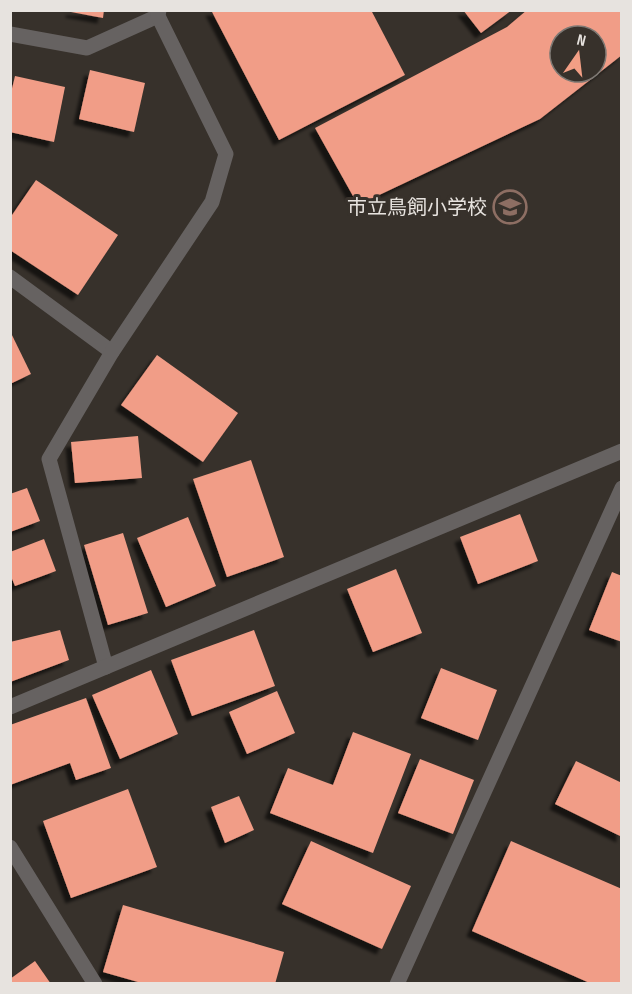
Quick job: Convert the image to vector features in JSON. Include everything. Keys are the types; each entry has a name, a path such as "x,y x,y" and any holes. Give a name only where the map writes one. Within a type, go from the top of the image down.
{"street":[{"path":"10,34 87,48 159,13 226,154 212,202 112,352 49,459 106,668"},
{"path":"10,277 112,352"},
{"path":"10,707 621,451"},
{"path":"397,984 621,488"},
{"path":"10,847 95,984"}],"building":[{"path":"71,10 104,10 103,18 71,12"},
{"path":"211,10 371,10 405,75 279,140"},
{"path":"463,10 512,10 481,33"},
{"path":"527,10 622,10 622,55 608,66 608,24 548,24 548,84 585,84 540,119 358,205 315,128 507,27"},
{"path":"90,70 145,83 134,132 79,119"},
{"path":"15,76 65,87 54,142 10,132 10,97"},
{"path":"36,180 118,235 78,295 10,250 10,218"},
{"path":"10,331 31,374 10,384"},
{"path":"157,355 238,413 203,462 121,405"},
{"path":"138,436 142,478 75,483 71,442"},
{"path":"251,460 284,557 227,577 193,479"},
{"path":"27,488 40,521 10,532 10,494"},
{"path":"520,514 538,561 478,584 460,537"},
{"path":"188,517 216,586 166,607 137,538"},
{"path":"123,533 148,613 108,625 84,545"},
{"path":"44,539 56,571 15,586 10,574 10,552"},
{"path":"396,569 422,633 373,652 347,589"},
{"path":"612,572 622,576 622,642 589,630"},
{"path":"60,630 69,660 10,682 10,642"},
{"path":"254,630 275,686 192,716 171,660"},
{"path":"441,668 497,690 478,740 421,718"},
{"path":"151,670 178,734 120,759 92,695"},
{"path":"277,691 295,733 247,754 229,712"},
{"path":"86,698 111,768 76,780 70,763 10,785 10,725"},
{"path":"353,732 411,754 373,853 270,813 288,768 333,785"},
{"path":"420,759 474,780 453,834 398,813"},
{"path":"576,761 622,783 622,837 555,804"},
{"path":"128,789 157,867 71,898 43,821"},
{"path":"239,796 254,830 225,843 211,807"},
{"path":"311,841 411,886 382,949 282,904"},
{"path":"511,841 622,889 622,984 592,984 472,931"},
{"path":"123,905 284,952 275,984 145,984 103,972"},
{"path":"35,961 51,984 10,984 10,979"}],"place":[{"name":"市立鳥飼小学校","path":"510,207"}]}
